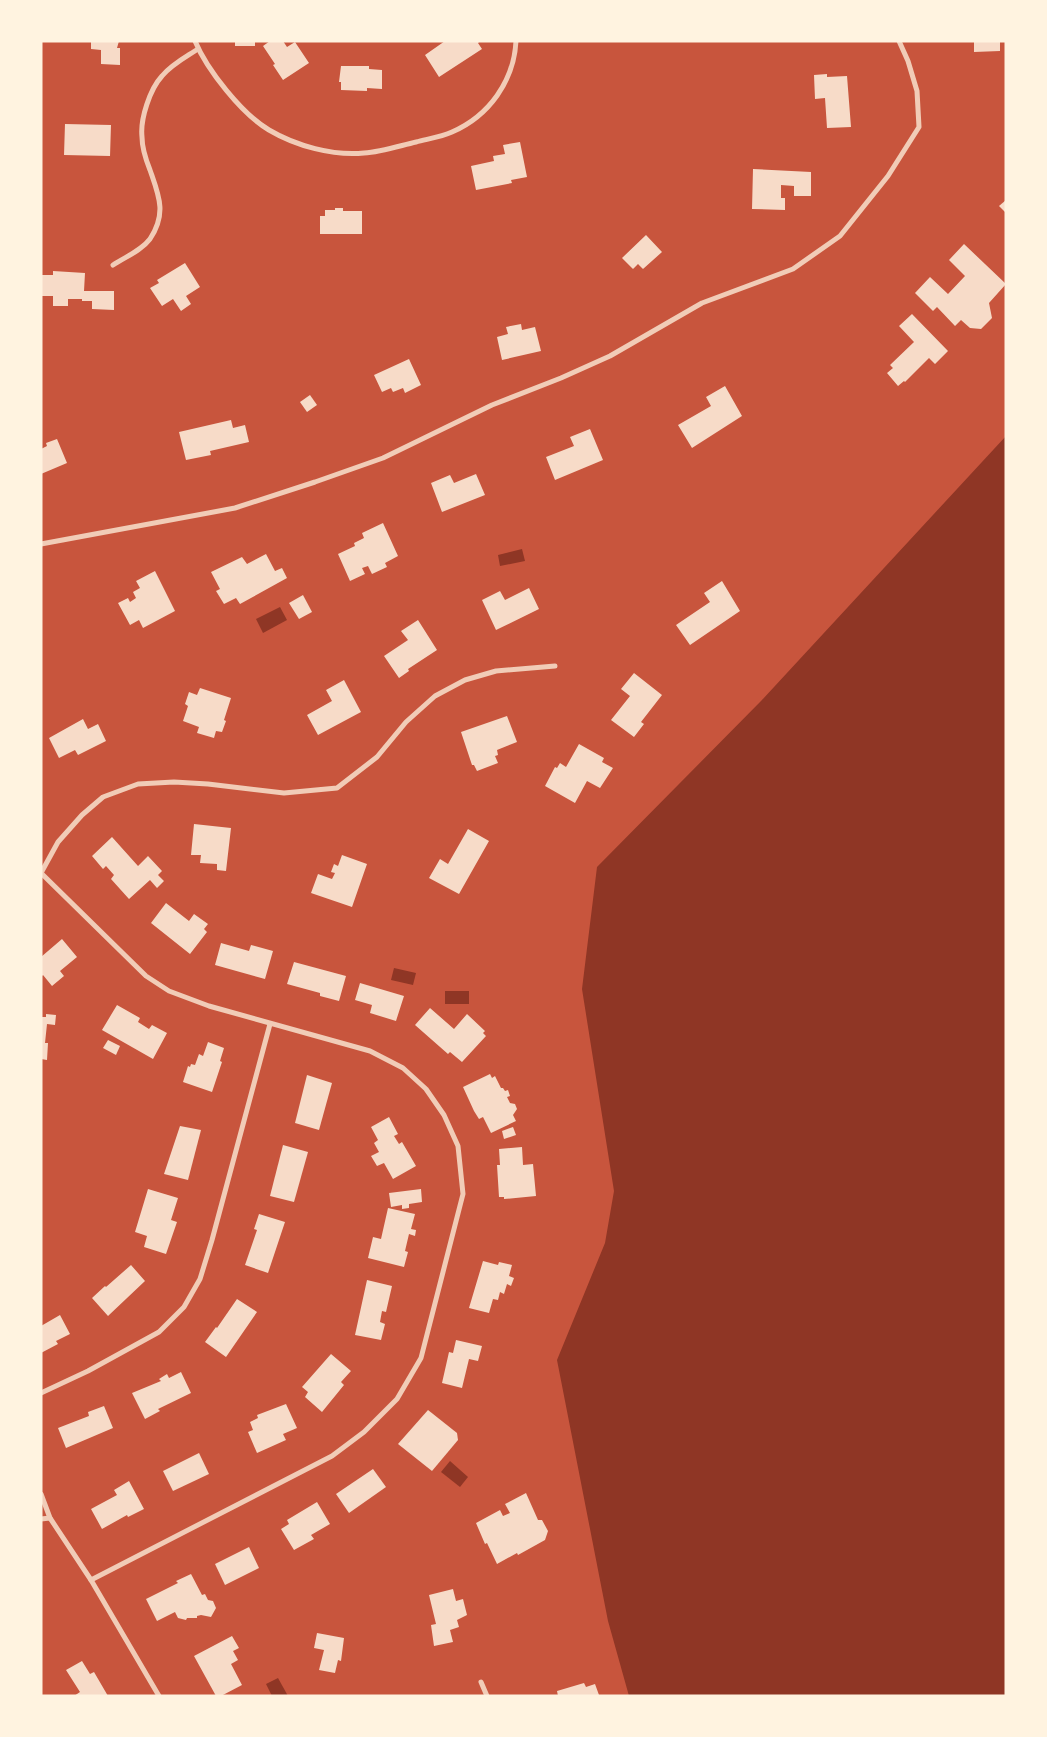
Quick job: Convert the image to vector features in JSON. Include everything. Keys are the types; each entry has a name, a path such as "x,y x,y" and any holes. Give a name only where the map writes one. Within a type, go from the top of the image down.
{"street":[{"path":"195,41 198,49 217,78 244,110 269,130 302,144 334,152 364,154 452,132 480,116 500,94 512,70 516,41"},
{"path":"41,544 235,508 374,461 492,405 561,378 610,356 702,303 793,269 840,236 888,176 919,127 917,91 908,61 899,41"},
{"path":"112,265 142,247 149,240 160,215 160,199 149,169 142,136 143,121 148,101 160,77 172,65 198,49"},
{"path":"91,1580 332,1456 364,1432 397,1399 421,1358 463,1194 458,1146 444,1115 426,1090 403,1068 370,1051 209,1006 169,991 146,976 41,873 58,842 82,815 103,797 138,784 174,782 284,793 337,788 377,756 406,722 435,696 465,680 496,670 555,666"},
{"path":"41,1393 88,1371 159,1332 184,1307 200,1279 212,1240 270,1024"},
{"path":"41,1494 50,1518 91,1580 159,1696"},
{"path":"41,1519 50,1518"},
{"path":"481,1682 487,1696"}],"shaded area":[{"path":"1006,436 1006,1696 629,1696 608,1621 557,1360 605,1243 614,1191 582,989 597,867 761,701"},
{"path":"522,549 525,561 500,566 498,555"},
{"path":"280,607 287,620 263,633 256,619"},
{"path":"394,968 416,973 413,985 391,980"},
{"path":"445,991 469,991 469,1004 445,1004"},
{"path":"450,1461 468,1477 460,1487 441,1472"},
{"path":"278,1678 288,1696 272,1696 266,1684"}],"building":[{"path":"91,41 119,41 117,48 120,48 120,65 101,64 101,50 91,49"},
{"path":"235,41 255,41 255,46 235,46"},
{"path":"270,41 283,41 287,47 295,42 309,63 283,80 263,46"},
{"path":"445,41 480,41 478,43 482,49 439,77 425,55"},
{"path":"974,41 1000,41 1000,51 974,52"},
{"path":"341,66 369,66 369,69 382,70 382,89 367,88 367,91 341,90 341,82 339,82"},
{"path":"827,74 827,77 847,76 851,127 827,128 825,98 815,99 814,75"},
{"path":"65,124 111,125 110,156 64,155"},
{"path":"520,142 527,177 511,180 512,183 476,190 471,166 494,161 493,156 505,154 503,145"},
{"path":"753,169 811,172 811,196 794,196 794,186 781,185 781,198 785,198 785,210 752,209"},
{"path":"1006,200 1006,213 999,206"},
{"path":"335,208 343,208 343,211 362,211 362,234 320,234 320,216 325,216 325,210 335,210"},
{"path":"646,235 662,252 643,269 638,264 633,269 622,258"},
{"path":"964,244 1006,284 989,303 992,318 981,329 970,328 961,320 955,326 937,307 933,311 915,293 930,277 948,294 965,276 949,260"},
{"path":"185,263 200,287 186,296 191,304 181,311 173,299 162,306 150,288 159,283 157,280"},
{"path":"53,271 85,273 84,291 114,291 114,310 92,309 92,301 82,301 82,299 68,299 68,306 53,306 53,296 41,296 41,275 53,275"},
{"path":"912,314 948,351 935,364 929,358 905,382 898,386 887,373 893,368 890,365 914,342 899,326"},
{"path":"521,324 522,330 535,327 541,351 502,360 497,337 508,334 506,327"},
{"path":"409,359 421,385 405,393 403,388 393,392 391,388 382,392 374,375"},
{"path":"725,386 742,416 692,448 678,425 711,406 706,397"},
{"path":"310,395 317,405 307,412 300,402"},
{"path":"231,420 233,428 245,425 249,442 210,451 211,455 186,460 179,432"},
{"path":"590,429 603,460 555,480 546,457 574,446 570,437"},
{"path":"57,439 67,463 41,474 41,449 47,446 46,443"},
{"path":"476,474 485,495 442,512 431,483 450,475 454,483"},
{"path":"383,523 398,556 385,563 387,567 372,574 368,566 362,568 365,574 350,581 338,554 355,546 354,543 364,538 362,533"},
{"path":"266,554 275,571 282,568 287,578 240,604 236,598 224,604 216,591 220,589 211,572 242,557 247,564"},
{"path":"155,571 175,611 143,628 139,620 130,625 118,603 128,598 130,602 136,598 133,592 140,588 136,581"},
{"path":"722,581 740,611 690,645 676,625 710,602 704,593"},
{"path":"529,588 539,609 496,630 482,600 500,591 505,600"},
{"path":"303,595 312,612 299,619 289,603"},
{"path":"418,620 437,650 408,669 409,671 399,678 384,656 408,640 401,631"},
{"path":"634,673 662,695 641,722 644,724 634,737 611,720 630,696 621,689"},
{"path":"344,680 361,712 318,735 307,715 332,701 326,690"},
{"path":"200,688 231,698 222,732 216,731 214,738 197,733 199,727 183,721 188,706 185,704 189,692 197,695"},
{"path":"507,716 517,742 497,750 498,755 495,756 498,763 477,771 474,765 472,765 461,732"},
{"path":"83,719 88,729 98,724 106,741 78,755 75,750 59,758 49,738"},
{"path":"579,744 604,758 602,762 613,768 600,788 587,781 575,803 545,786 555,767 557,768 560,763 566,767"},
{"path":"194,824 231,828 226,871 217,870 217,864 200,863 201,855 191,855"},
{"path":"468,829 489,841 459,894 429,878 440,859 448,864"},
{"path":"112,837 138,866 148,856 162,871 158,875 164,881 157,888 150,880 129,899 111,879 114,875 106,866 103,869 92,856"},
{"path":"342,855 367,864 352,907 311,893 318,874 332,879 335,873 331,872 334,864 338,866"},
{"path":"166,903 189,921 194,914 208,924 204,929 207,932 190,954 151,923"},
{"path":"62,939 77,957 60,971 64,976 52,986 43,975 41,977 41,957"},
{"path":"221,943 249,951 251,945 273,951 265,979 215,965"},
{"path":"294,962 346,976 339,1001 320,996 320,993 287,984"},
{"path":"360,983 404,996 396,1021 370,1013 372,1005 355,1000"},
{"path":"117,1005 140,1018 138,1022 149,1029 152,1025 167,1033 153,1059 102,1030"},
{"path":"430,1008 454,1029 467,1014 485,1031 483,1033 486,1036 462,1062 450,1052 448,1054 415,1025"},
{"path":"46,1014 56,1015 55,1025 47,1024 45,1043 48,1043 47,1060 41,1059 41,1017 46,1017"},
{"path":"108,1040 120,1046 116,1055 103,1048"},
{"path":"208,1042 224,1048 220,1061 222,1062 212,1092 183,1082 188,1066 190,1067 191,1064 195,1065 199,1054 203,1056"},
{"path":"490,1074 492,1078 495,1076 501,1088 505,1091 508,1090 510,1096 507,1097 510,1103 515,1104 517,1109 513,1115 516,1121 491,1133 483,1117 479,1119 474,1111 463,1087"},
{"path":"307,1075 332,1083 319,1130 295,1123"},
{"path":"389,1117 398,1134 394,1136 399,1144 402,1142 416,1166 393,1179 384,1163 377,1166 371,1156 379,1152 374,1143 378,1140 371,1127"},
{"path":"180,1126 201,1130 188,1180 164,1174"},
{"path":"513,1127 516,1135 504,1139 502,1131"},
{"path":"283,1145 308,1152 294,1202 270,1196"},
{"path":"522,1147 523,1165 533,1164 536,1196 504,1199 504,1197 499,1197 497,1165 500,1165 499,1149"},
{"path":"148,1189 178,1198 171,1220 177,1222 166,1254 144,1247 147,1236 135,1232"},
{"path":"421,1189 422,1202 409,1204 409,1208 402,1209 402,1205 391,1207 389,1193"},
{"path":"388,1208 415,1214 411,1229 416,1230 415,1236 409,1234 405,1251 408,1252 404,1267 368,1258 373,1237 381,1239"},
{"path":"259,1214 285,1222 268,1273 245,1265 257,1230 254,1229"},
{"path":"483,1261 498,1265 499,1262 512,1265 509,1276 514,1278 511,1286 507,1284 504,1294 500,1292 498,1300 493,1299 489,1313 469,1308"},
{"path":"131,1265 145,1281 108,1316 92,1298"},
{"path":"367,1280 392,1286 386,1312 382,1311 380,1322 385,1324 381,1340 355,1335"},
{"path":"237,1299 257,1312 226,1357 205,1342"},
{"path":"60,1315 70,1334 56,1341 58,1344 41,1353 41,1326"},
{"path":"456,1340 482,1346 478,1361 469,1359 462,1388 442,1383 449,1352 453,1353"},
{"path":"331,1354 351,1371 341,1382 344,1385 322,1412 305,1397 308,1392 302,1387"},
{"path":"181,1372 191,1393 158,1409 160,1411 145,1419 132,1393 161,1381 159,1379 167,1374 169,1378"},
{"path":"286,1404 297,1428 283,1434 286,1440 257,1453 248,1432 253,1430 250,1422 258,1418 257,1415"},
{"path":"104,1406 113,1428 66,1448 58,1428 89,1416 88,1412"},
{"path":"428,1410 457,1433 458,1440 432,1471 398,1444"},
{"path":"199,1453 209,1474 173,1491 163,1471"},
{"path":"373,1469 386,1487 349,1513 336,1494"},
{"path":"129,1481 144,1509 128,1517 127,1515 102,1529 91,1509 117,1495 114,1490"},
{"path":"526,1493 538,1520 542,1520 548,1531 545,1540 497,1564 487,1543 485,1544 476,1523 500,1510 503,1516 510,1513 505,1504"},
{"path":"317,1502 330,1524 311,1535 314,1539 294,1550 281,1529 289,1524 287,1520"},
{"path":"249,1547 259,1568 225,1585 215,1564"},
{"path":"191,1574 202,1595 205,1594 208,1600 213,1601 216,1608 211,1617 201,1615 197,1616 197,1618 187,1618 186,1620 178,1618 175,1612 157,1621 146,1599 178,1583 176,1581"},
{"path":"453,1589 456,1601 463,1599 467,1615 457,1620 459,1627 450,1630 453,1642 434,1646 431,1625 436,1624 429,1595"},
{"path":"317,1633 344,1638 341,1661 338,1660 335,1673 319,1670 324,1650 314,1648"},
{"path":"232,1636 239,1648 233,1651 238,1660 231,1664 242,1685 221,1696 216,1696 194,1656"},
{"path":"82,1661 90,1674 94,1672 108,1696 74,1696 80,1692 66,1670"},
{"path":"584,1683 586,1687 595,1684 599,1695 558,1696 557,1691"}]}
